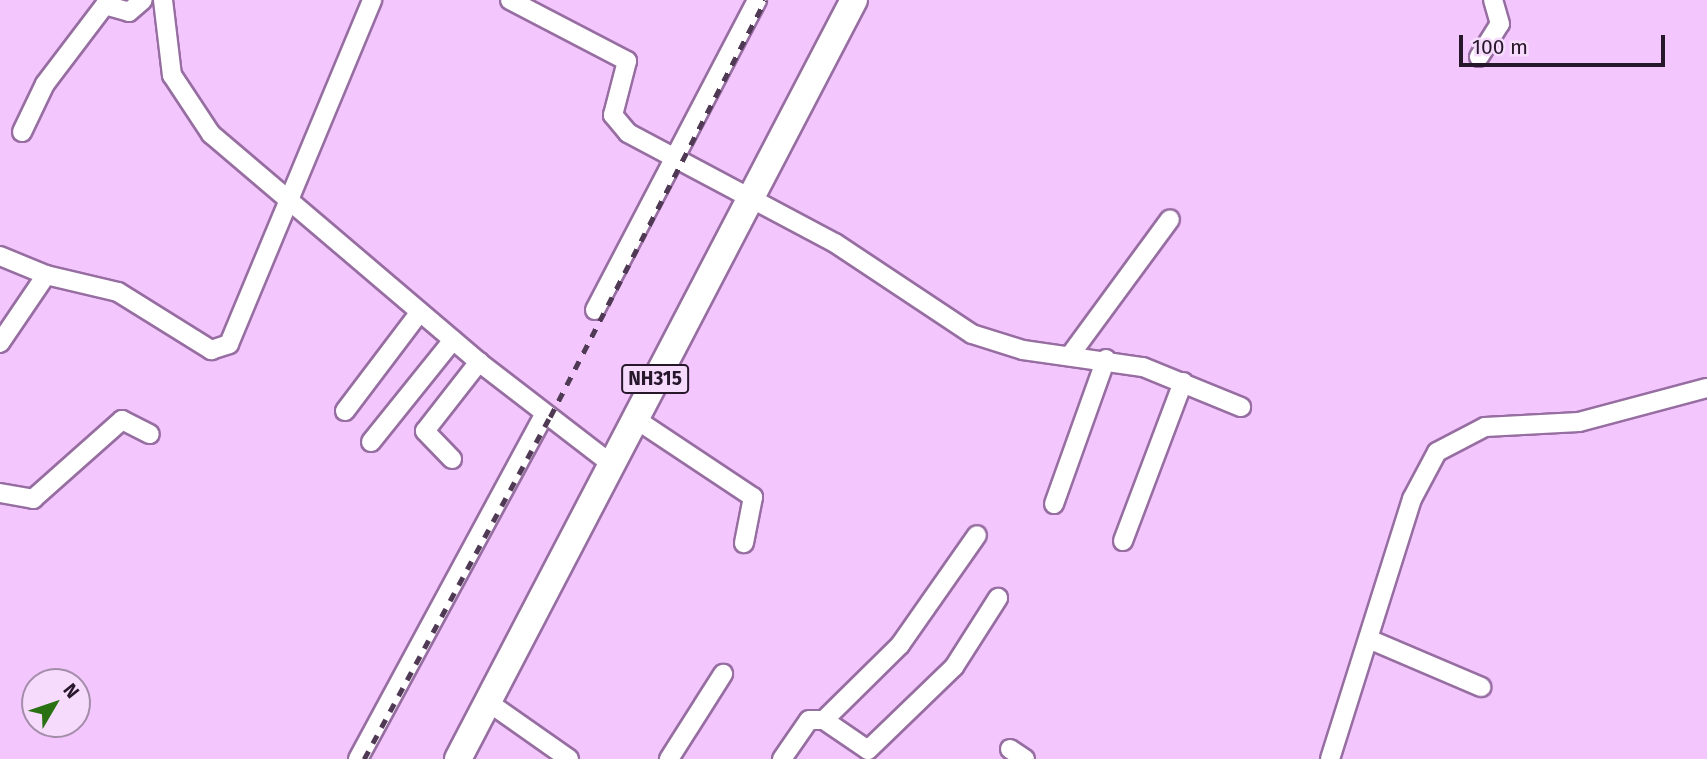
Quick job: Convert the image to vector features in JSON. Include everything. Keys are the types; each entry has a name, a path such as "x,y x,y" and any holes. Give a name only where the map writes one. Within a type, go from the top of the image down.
{"highway":[{"name":"NH315","path":"458,759 609,462 854,0"}],"street":[{"path":"22,132 45,84 105,5 129,12 143,0"},
{"path":"163,0 172,75 188,106 211,134 479,362 609,462"},
{"path":"0,256 46,275 118,292 211,350 224,349 291,202 372,0"},
{"path":"510,0 620,54 628,67 613,115 628,133 864,260 972,334 1023,350 1106,359 1183,382 1241,407"},
{"path":"595,310 671,158 757,0"},
{"path":"1479,57 1500,23 1493,0"},
{"path":"1071,354 1170,219"},
{"path":"0,343 46,275"},
{"path":"345,411 420,312"},
{"path":"371,442 453,340"},
{"path":"1054,503 1106,359"},
{"path":"452,459 425,431 479,362"},
{"path":"1123,541 1183,382"},
{"path":"1330,759 1371,640 1412,499 1443,446 1485,427 1579,422 1707,388"},
{"path":"358,759 545,413"},
{"path":"634,418 753,497 744,543"},
{"path":"0,493 33,499 122,420 150,433"},
{"path":"824,720 924,616 976,535"},
{"path":"782,759 809,720 824,720 862,749 870,748 954,667 998,598"},
{"path":"1371,640 1481,687"},
{"path":"669,759 723,674"},
{"path":"488,702 569,759"}],"railway":[{"path":"364,759 550,417 765,0"}]}
